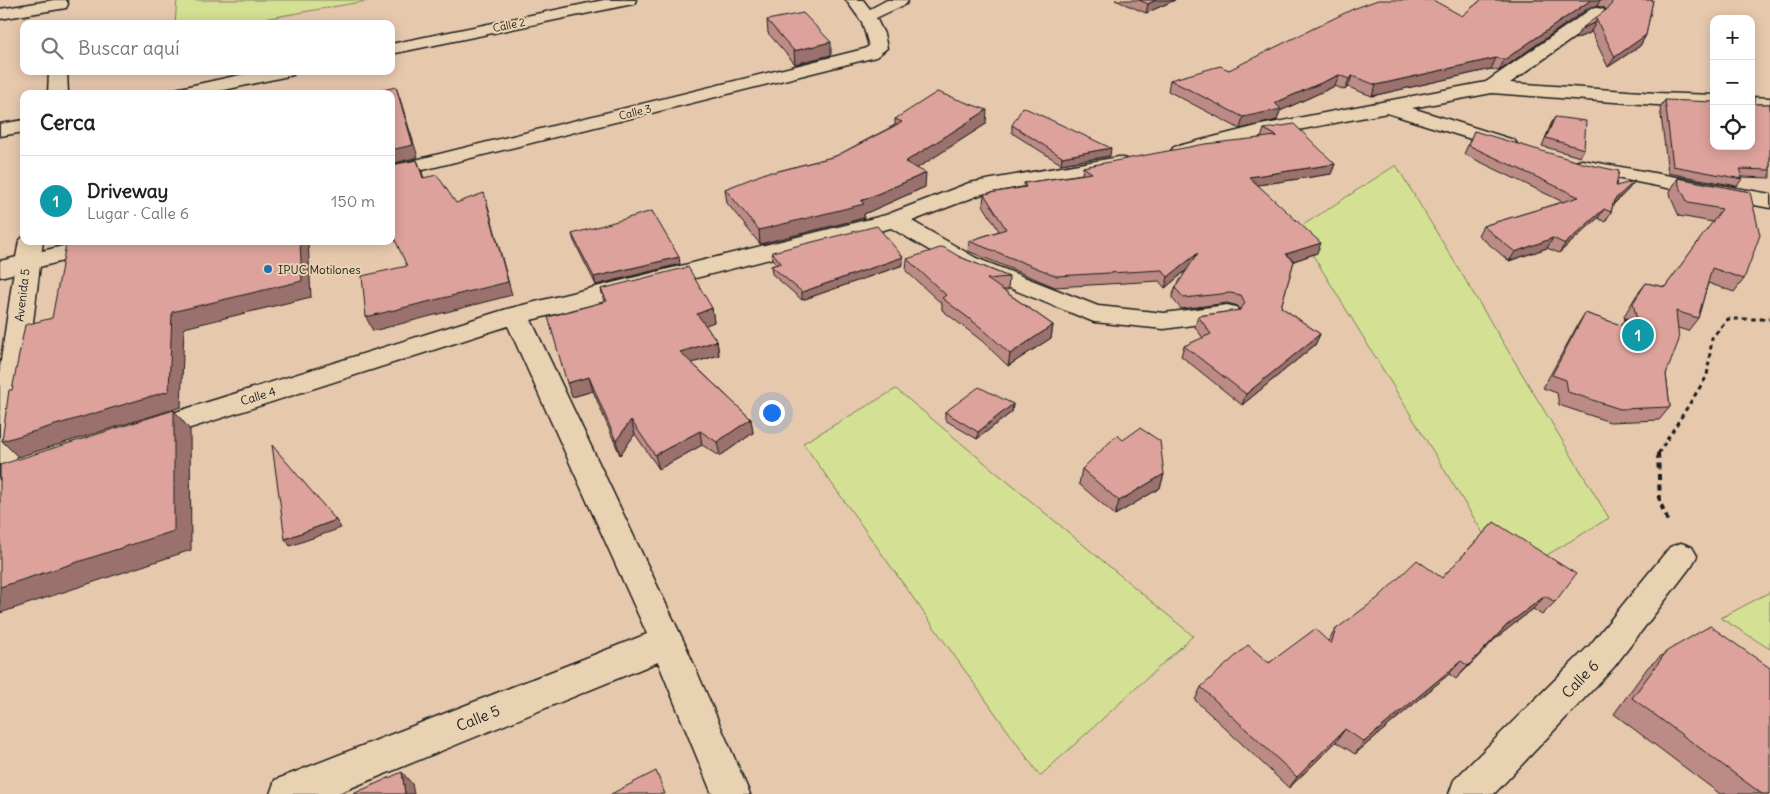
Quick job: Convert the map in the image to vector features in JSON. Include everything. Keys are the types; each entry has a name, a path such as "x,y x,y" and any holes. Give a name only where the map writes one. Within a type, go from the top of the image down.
{"street":[{"name":"Calle 2","path":"395,48 628,0"},
{"path":"854,0 868,16 900,0"},
{"path":"0,14 61,2 60,20"},
{"path":"1492,87 1597,13"},
{"name":"Calle 3","path":"395,171 870,53 878,48 878,40 868,16"},
{"path":"58,75 58,90"},
{"path":"197,90 267,75"},
{"path":"1492,87 1557,90 1656,99 1710,101"},
{"name":"Calle 4","path":"122,438 516,315 894,220 976,188 1148,158 1261,131 1492,87"},
{"path":"1755,103 1770,104"},
{"path":"1389,107 1528,150"},
{"path":"0,130 20,127"},
{"path":"1563,161 1714,192 1770,200"},
{"path":"894,220 968,264 1094,314 1164,321 1227,312"},
{"path":"0,269 29,252 83,245"},
{"name":"Avenida 5","path":"0,468 29,252"},
{"path":"516,315 667,642 731,794"},
{"path":"0,477 28,468"},
{"name":"Calle 6","path":"1468,794 1602,656 1681,556"},
{"name":"Calle 5","path":"288,794 667,642"}],"path":[{"path":"1681,556 1660,502 1658,453 1707,376 1712,338 1728,319 1770,319"}],"green space":[{"path":"177,0 372,0 258,20 175,20"},
{"path":"1396,165 1609,518 1510,577 1297,229"},
{"path":"896,389 1193,636 1040,776 803,443"},
{"path":"1770,592 1770,649 1721,618"}],"building":[{"path":"1139,0 1156,0 1148,4"},
{"path":"1378,0 1433,0 1462,16 1481,0 1591,0 1504,60 1496,58 1376,85 1352,76 1349,79 1339,75 1275,103 1281,109 1243,117 1170,80 1220,66 1229,70 1353,9"},
{"path":"1611,0 1653,0 1646,35 1615,57 1596,19 1596,22 1581,29 1610,7"},
{"path":"803,13 831,42 794,51 767,20"},
{"path":"396,87 413,145 395,149 395,90 383,90"},
{"path":"937,92 987,110 905,162 926,173 861,201 864,204 759,230 725,189 768,172 775,172 836,156 902,122 895,119"},
{"path":"1665,100 1710,102 1710,150 1755,150 1755,100 1756,104 1770,104 1770,170 1740,169 1742,179 1673,166"},
{"path":"1023,107 1111,148 1062,157 1012,125"},
{"path":"1555,117 1586,121 1584,149 1546,138"},
{"path":"1294,124 1335,164 1249,177 1321,243 1286,254 1294,261 1281,307 1320,334 1246,394 1184,346 1211,334 1198,316 1240,310 1245,303 1241,295 1230,293 1184,298 1175,288 1198,253 1168,277 1162,270 1057,276 969,241 1006,229 984,194 1026,187 1024,183 1092,173 1083,167 1205,144 1277,136 1264,129"},
{"path":"1474,131 1586,164 1619,171 1616,186 1635,181 1614,200 1611,212 1604,209 1565,244 1553,238 1515,252 1483,226 1579,197 1468,145"},
{"path":"417,160 423,178 437,175 456,203 484,193 508,282 366,317 362,276 407,266 395,240 395,164"},
{"path":"1678,178 1750,192 1760,235 1744,279 1712,268 1698,318 1676,311 1679,340 1666,374 1670,407 1620,409 1568,392 1566,380 1552,375 1585,313 1627,327 1625,318 1637,320 1633,303 1646,283 1665,287 1722,209 1688,203 1679,185"},
{"path":"652,211 679,257 594,277 572,234"},
{"path":"877,226 903,257 802,292 771,266 781,263 772,252"},
{"path":"66,245 300,245 302,281 172,312 169,391 2,441 9,390 12,390 25,325 52,318"},
{"path":"943,247 960,257 1009,277 987,279 1053,325 1010,354 983,329 942,298 946,295 907,259"},
{"path":"688,267 712,308 697,314 717,341 680,352 751,419 717,442 700,431 655,455 631,420 616,441 589,377 567,383 548,317 607,301 601,289"},
{"path":"979,387 1013,404 978,432 945,412"},
{"path":"174,410 174,531 0,587 0,465"},
{"path":"1140,428 1160,441 1164,474 1119,501 1082,469 1117,435 1123,440"},
{"path":"272,445 336,520 285,539"},
{"path":"1494,522 1576,574 1555,602 1545,596 1507,625 1468,666 1461,661 1364,742 1345,729 1297,777 1201,687 1248,645 1269,663 1315,629 1331,644 1336,629 1378,598 1417,560 1442,578"},
{"path":"1710,626 1770,668 1770,794 1762,794 1632,698 1667,651"},
{"path":"656,771 665,794 611,794"},
{"path":"402,772 405,794 353,794"}],"place":[{"name":"IPUC Motilones","path":"268,269"},
{"name":"Driveway","path":"1638,335"}]}
